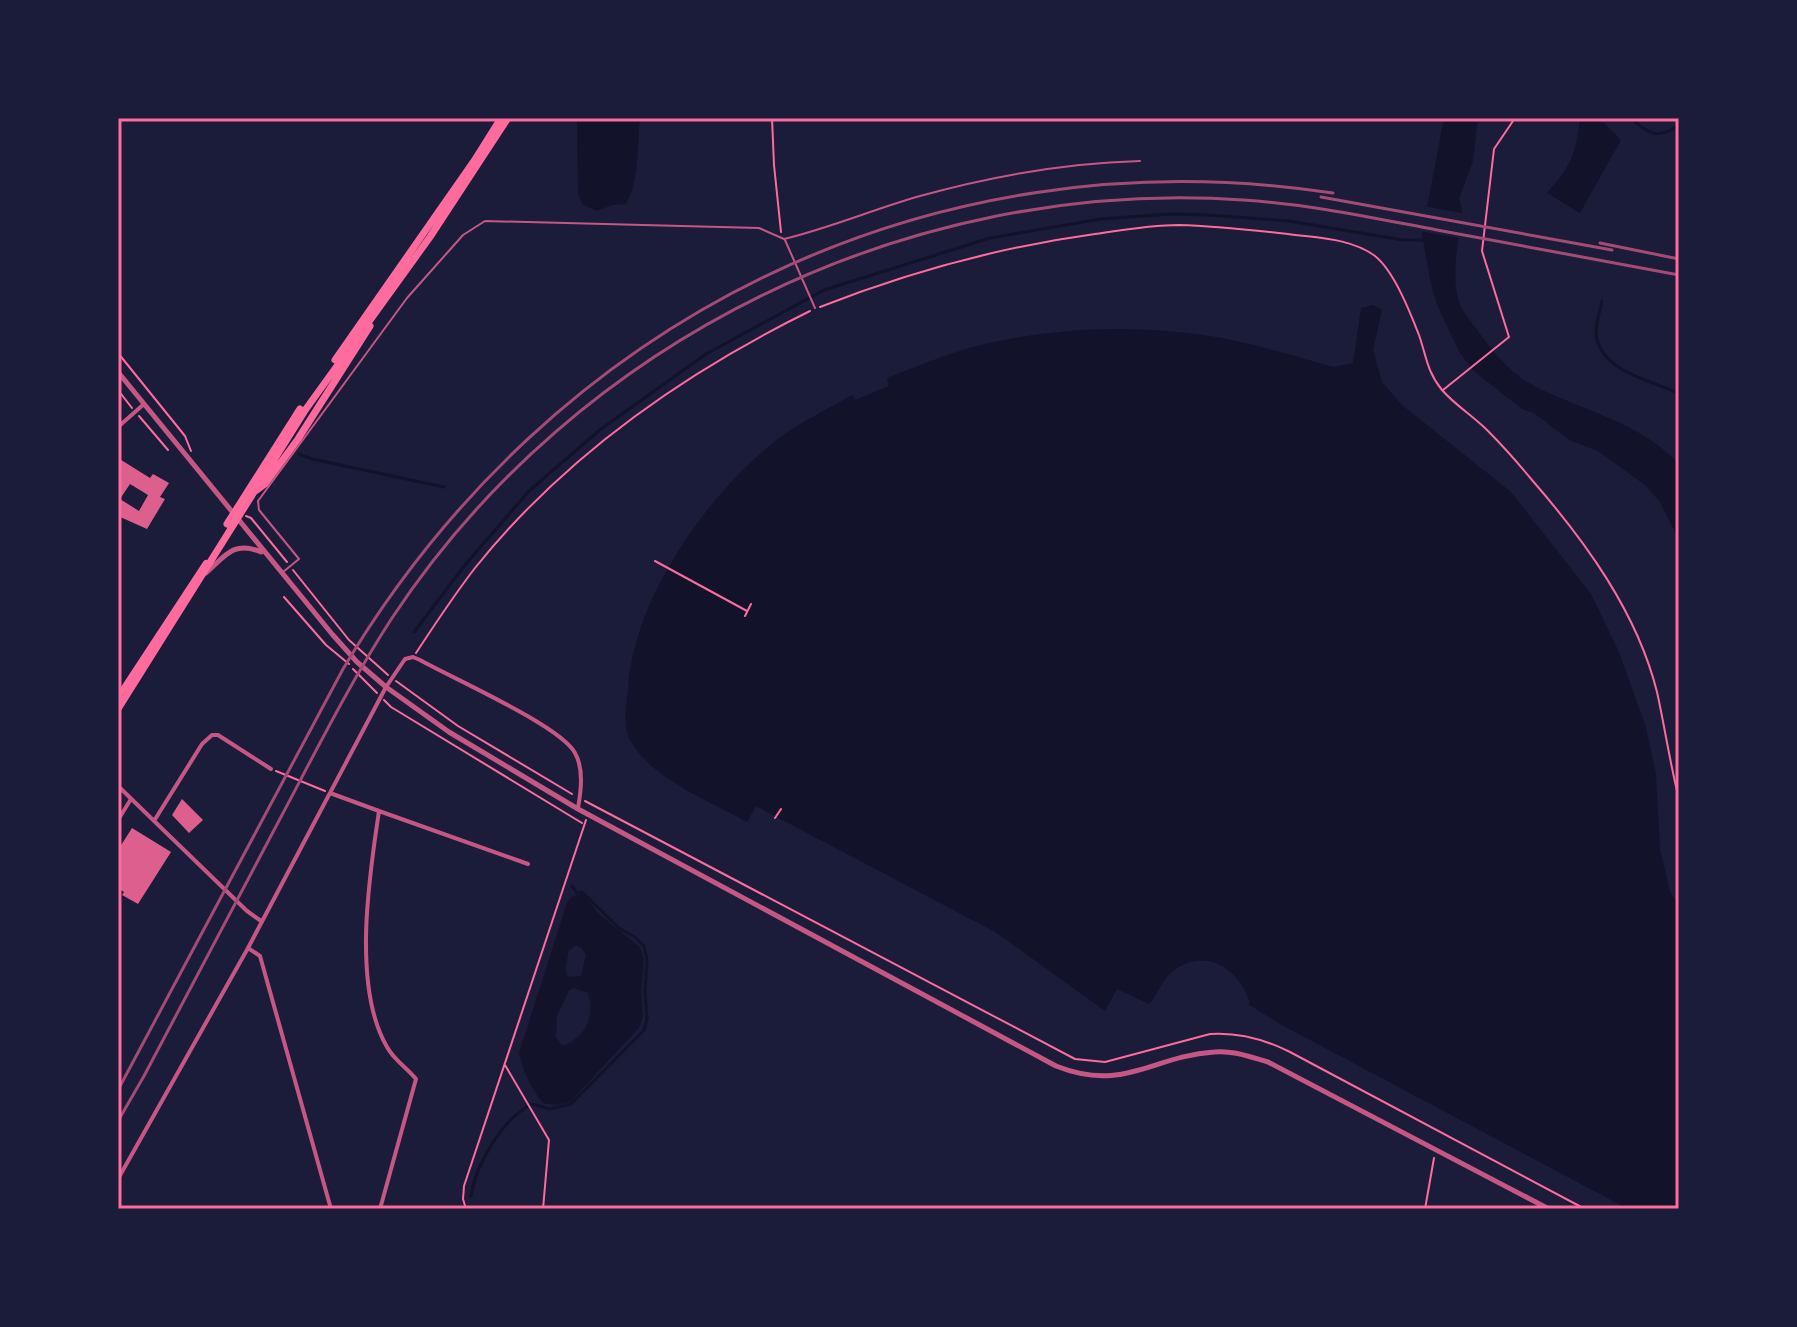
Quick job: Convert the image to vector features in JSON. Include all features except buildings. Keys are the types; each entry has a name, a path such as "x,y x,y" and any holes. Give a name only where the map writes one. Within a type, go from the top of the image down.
{"highway":[{"path":"118,698 304,408 501,118"},
{"path":"118,709 304,408 387,296 508,118"},
{"path":"238,514 298,439 387,296"}],"main road":[{"path":"118,698 238,514"}],"street":[{"path":"118,372 238,514 281,574 363,668 449,732 578,809 1028,1051 1073,1072 1115,1076 1201,1053 1236,1053 1268,1062 1549,1209"},
{"path":"118,427 144,404"},
{"path":"188,589 230,551 246,547 266,555"},
{"path":"118,1179 248,948 386,687 405,659 413,657 564,738 579,762 578,809"},
{"path":"154,821 202,744 212,735 218,735 271,769"},
{"path":"118,786 261,921"},
{"path":"330,793 528,864"},
{"path":"118,820 131,799"},
{"path":"379,811 368,880 368,968 372,1008 387,1048 413,1075 416,1084 380,1209"},
{"path":"248,948 260,956 331,1209"}],"lane":[{"path":"281,574 299,559 259,510 258,501 407,298 474,226 485,221 510,221 759,228 784,239 968,184 1031,171 1140,161"},
{"path":"784,239 815,308"}],"path":[{"path":"772,118 780,227"},
{"path":"1442,390 1509,337 1482,251 1494,149 1515,118"},
{"path":"413,657 475,568 515,522 559,479 670,391 756,337 815,308 963,259 1103,232 1177,225 1317,238 1361,248 1377,257 1420,337 1424,360 1442,390 1487,430 1583,541 1619,599 1646,660 1656,691 1679,799"},
{"path":"118,353 185,436 192,452"},
{"path":"118,390 168,450"},
{"path":"238,514 251,518 349,640 371,661"},
{"path":"655,561 747,611"},
{"path":"284,597 326,645 391,707 584,824 464,1186 466,1209"},
{"path":"745,616 751,604"},
{"path":"402,687 458,726 580,798 1075,1059 1105,1062 1210,1034 1255,1037 1290,1052 1585,1209"},
{"path":"271,769 330,793"},
{"path":"775,818 781,809"},
{"path":"505,1063 549,1140 543,1209"},
{"path":"1425,1209 1433,1160 1438,1150"}],"shaded area":[{"path":"577,118 640,118 636,173 626,204 597,211 583,205 578,194"},
{"path":"1444,118 1478,118 1473,161 1459,199 1462,209 1455,278 1458,300 1464,311 1495,353 1522,378 1647,437 1679,465 1679,540 1660,502 1645,485 1598,451 1569,440 1534,413 1522,409 1475,372 1460,353 1437,305 1422,234"},
{"path":"1580,118 1599,118 1621,140 1580,213 1547,193 1571,159"},
{"path":"1373,305 1382,310 1373,350 1382,382 1402,405 1511,492 1591,594 1618,650 1645,724 1656,774 1660,849 1670,892 1679,905 1679,1209 1628,1209 1280,1024 1248,1004 1238,980 1219,964 1195,961 1183,965 1168,976 1149,1004 1117,989 1105,1011 997,933 756,806 747,822 668,779 641,756 629,737 626,710 633,656 657,588 697,524 720,495 769,446 809,419 852,395 855,400 889,386 887,378 940,357 1001,341 1058,332 1116,329 1203,335 1333,367 1353,363 1361,308"},
{"path":"582,893 600,915 640,947 644,959 641,992 643,1017 639,1028 570,1102 556,1105 543,1103 538,1097 528,1080 519,1053 571,897","holes":["576,946 582,948 586,955 581,976 568,977 565,970 569,950","574,988 588,993 591,1010 582,1032 562,1046 556,1037 557,1016 569,990"]}],"pier":[{"path":"1424,206 1466,214 1464,239 1418,231"}],"waterway":[{"path":"1631,118 1643,128 1659,134 1679,125"},
{"path":"414,632 465,565 529,491 601,429 706,354 824,290 990,238 1101,219 1170,214 1209,215 1289,221 1403,240 1424,240"},
{"path":"1602,301 1596,332 1605,356 1627,372 1679,393"},
{"path":"299,454 444,487"},
{"path":"471,1196 478,1170 492,1144 511,1120 532,1104 550,1109 571,1104 644,1030 647,1019 647,959 644,946 572,886"}],"railway":[{"path":"118,1090 343,669 429,546 528,438 641,348 764,277 897,225 1037,192 1183,182 1333,193"},
{"path":"1321,197 1612,250"},
{"path":"118,1121 362,666 392,618 468,519 556,431 655,357 762,295 876,248 996,216 1118,200 1243,200 1292,205 1679,275"},
{"path":"1600,243 1679,259"}]}
